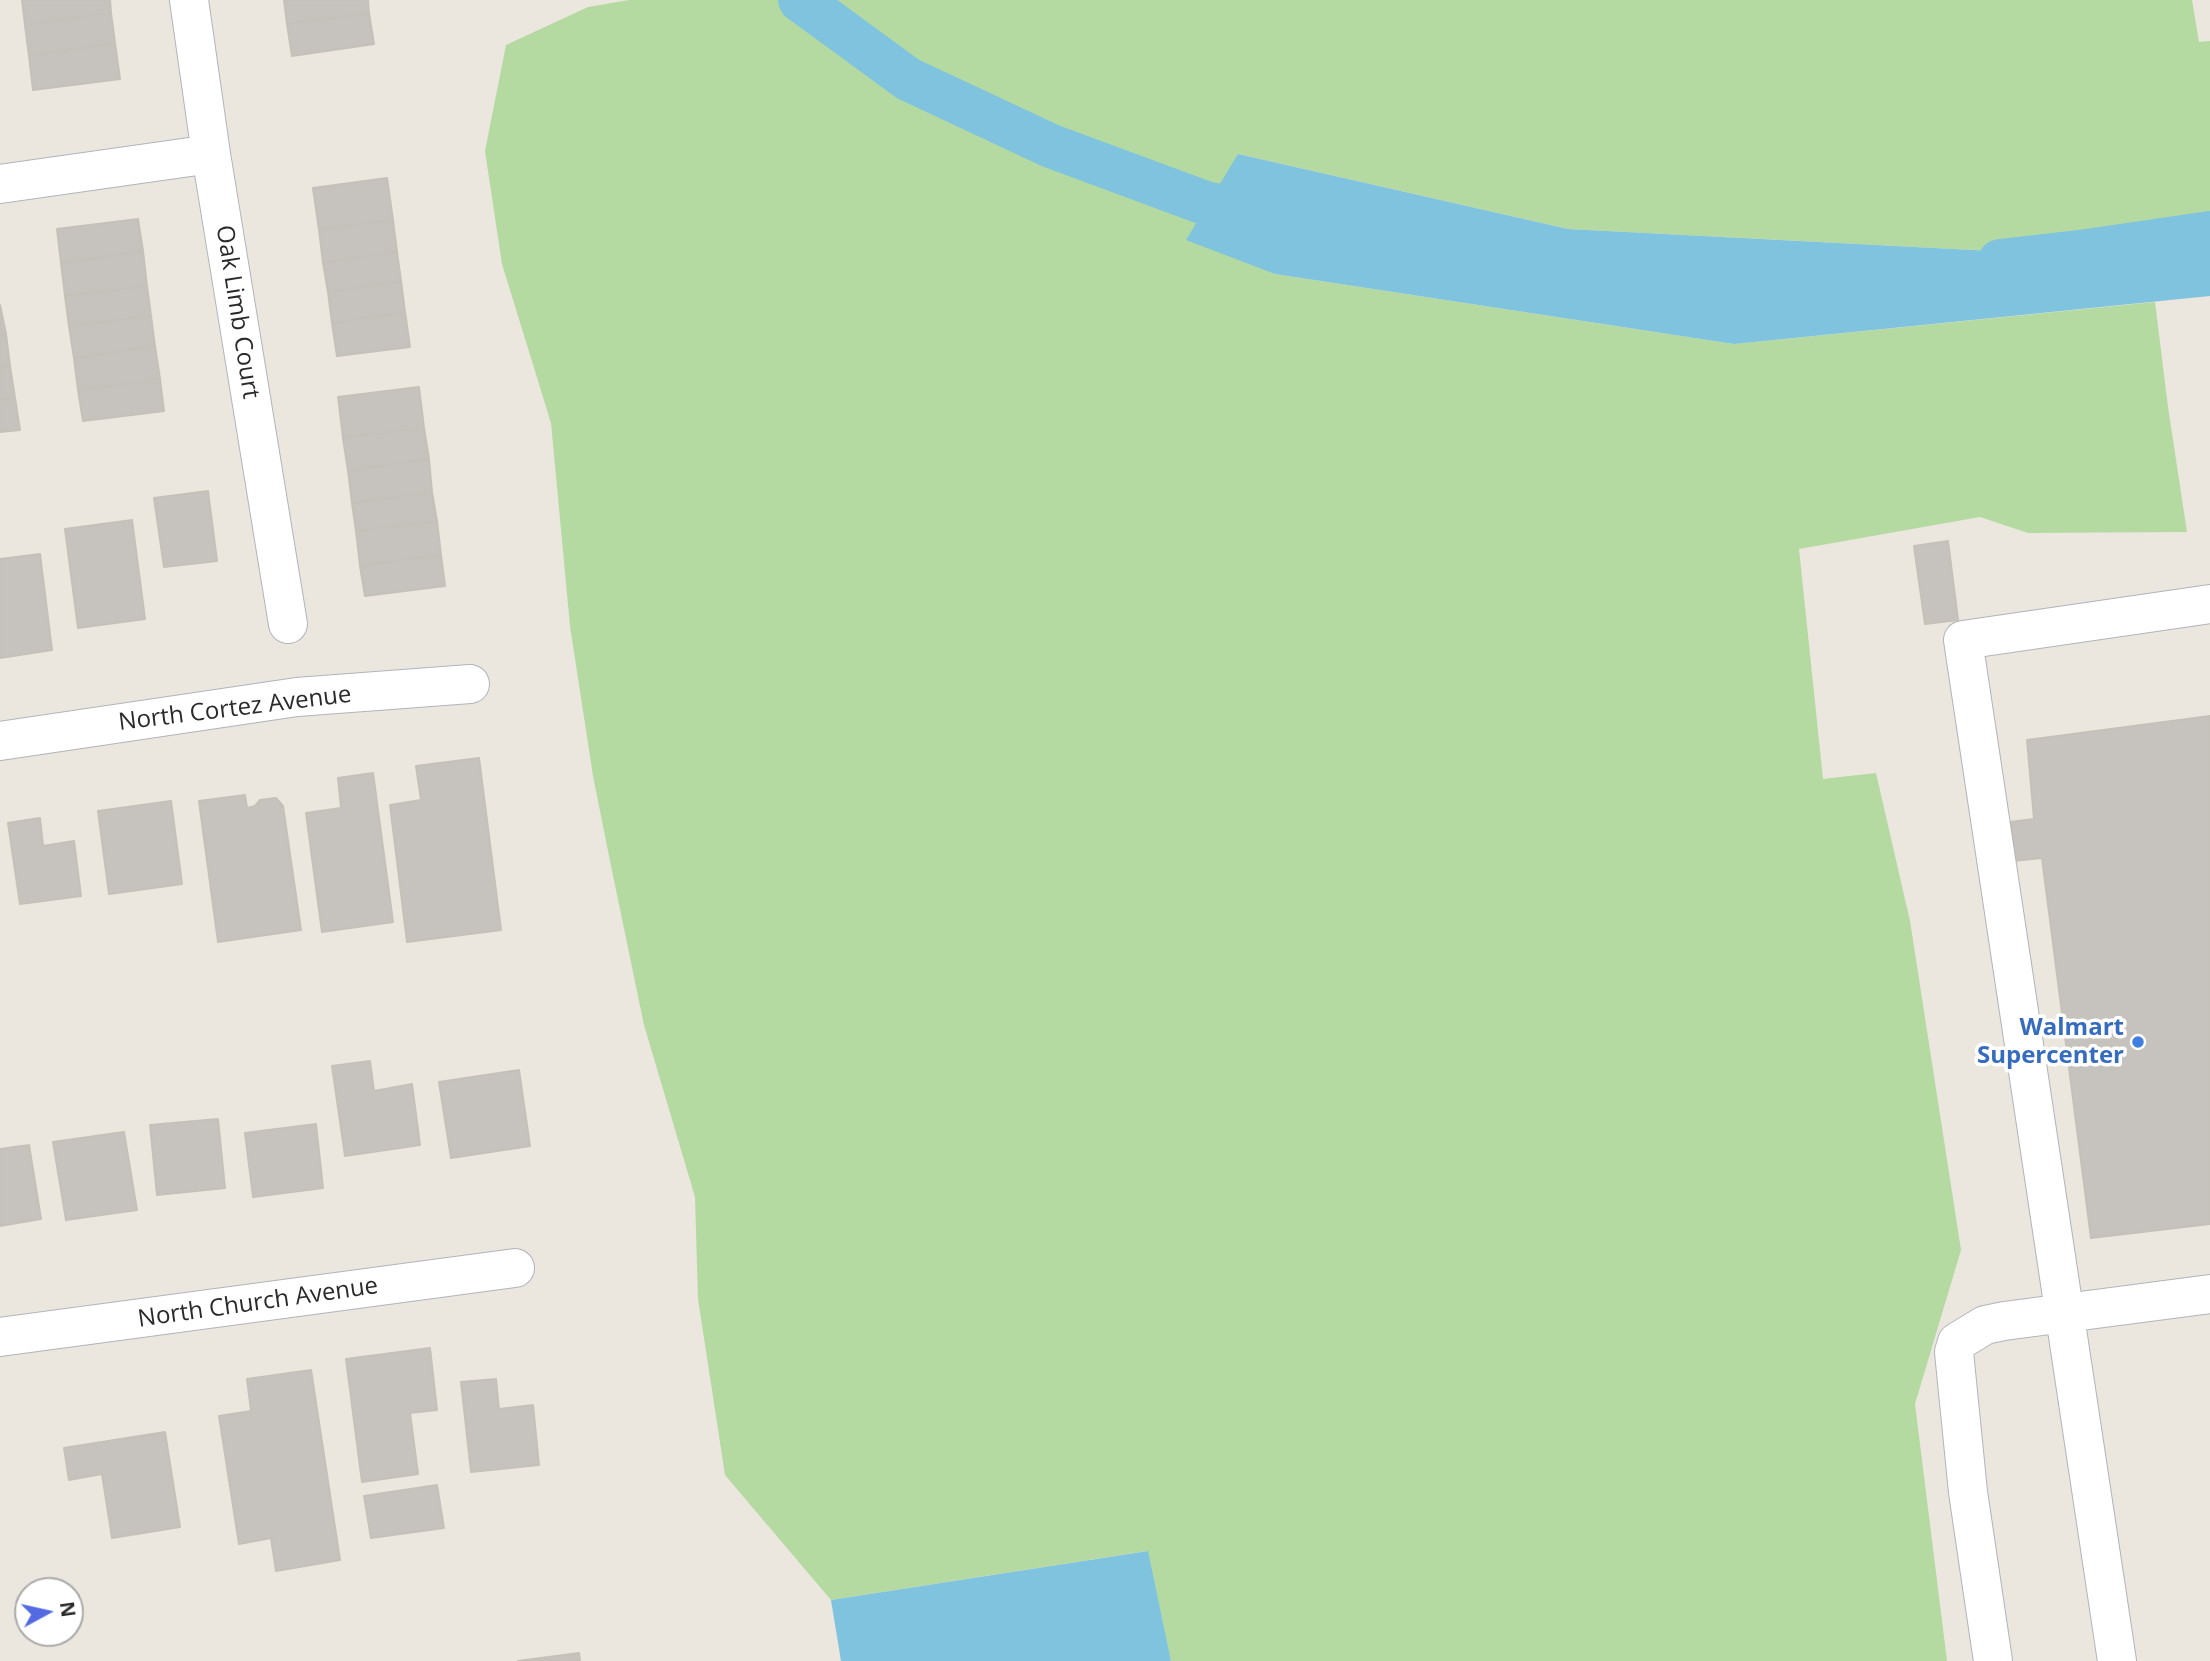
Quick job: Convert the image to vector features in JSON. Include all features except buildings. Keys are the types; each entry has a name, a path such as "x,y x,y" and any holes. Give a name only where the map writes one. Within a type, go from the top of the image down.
{"street":[{"name":"Oak Limb Court","path":"189,0 211,153 288,624"},
{"path":"0,184 211,153"},
{"path":"2117,1661 1963,640 2210,604"},
{"name":"North Cortez Avenue","path":"0,741 297,697 470,684"},
{"name":"North Church Avenue","path":"0,1337 515,1268"},
{"path":"1993,1661 1968,1492 1954,1352 1957,1342 1985,1325 2004,1321 2210,1294"}],"green space":[{"path":"629,0 2192,0 2199,42 2210,41 2210,235 2069,255 1568,229 1238,154 1268,271 1275,274 1734,344 2155,302 2187,532 2028,533 1980,517 1799,549 1823,779 1876,773 1910,921 1961,1250 1915,1404 1947,1661 1171,1661 1147,1551 831,1600 725,1475 698,1299 695,1197 644,1025 610,861 593,776 570,626 551,423 502,264 485,151 506,45 588,7"}],"water":[{"path":"1238,154 1568,229 2069,255 2210,235 2210,296 1734,344 1275,274 1186,240"},
{"path":"1148,1551 1171,1661 841,1661 831,1600"}],"waterway":[{"path":"800,0 908,79 1051,146 1205,203 1264,216"},
{"path":"2000,261 2210,233"}],"place":[{"name":"Walmart Supercenter","path":"2138,1042"}]}
